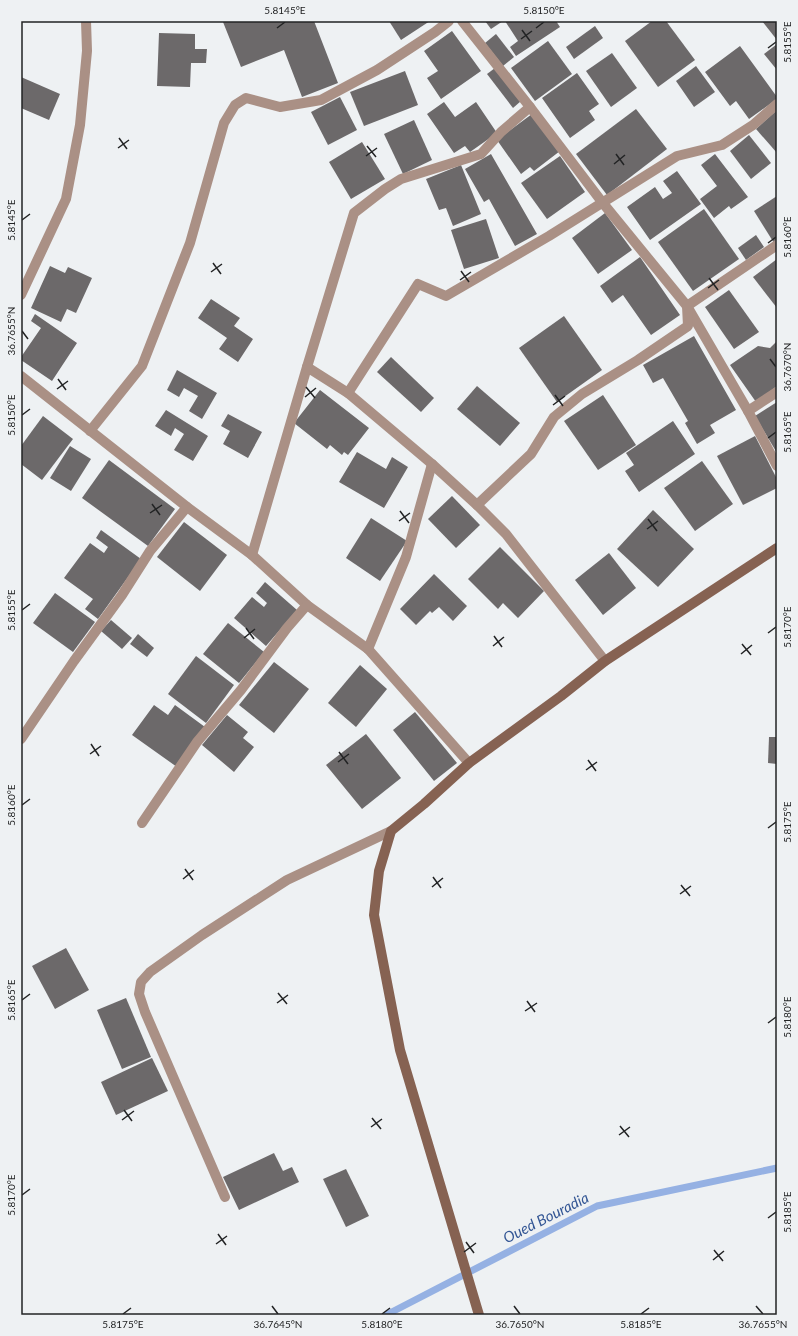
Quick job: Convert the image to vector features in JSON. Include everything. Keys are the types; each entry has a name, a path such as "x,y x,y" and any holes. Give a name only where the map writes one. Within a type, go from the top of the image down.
{"main road":[{"path":"478,1315 400,1050 374,915 379,871 390,831 424,804 469,763 561,696 605,661 777,548"}],"street":[{"path":"21,295 66,199 80,125 87,51 86,21"},
{"path":"90,431 142,366 190,243 224,123 235,105 246,98 280,107 321,100 376,70 435,32 449,21"},
{"path":"462,21 602,202 687,306 748,411 777,466"},
{"path":"348,393 418,284 446,296 549,236 677,156 722,145 753,124 777,104"},
{"path":"252,555 307,366 354,213 385,189 401,179 481,154 501,132 530,107"},
{"path":"687,306 777,245"},
{"path":"477,504 531,454 554,417 582,394 638,360 688,326 687,306"},
{"path":"307,366 348,393 477,504 506,534 605,661"},
{"path":"21,376 187,508 252,555 308,605 368,649 469,763"},
{"path":"748,411 777,392"},
{"path":"368,649 406,557 432,464"},
{"path":"21,739 74,661 122,595 150,551 187,508"},
{"path":"142,823 197,742 241,690 287,628 308,605"},
{"path":"225,1197 145,1012 138,994 141,982 150,972 190,943 287,880 390,831"}],"building":[{"path":"314,21 338,83 302,97 284,50 241,67 223,22"},
{"path":"389,21 430,21 401,40"},
{"path":"485,21 503,21 491,29"},
{"path":"505,21 556,21 560,27 516,56 510,47 518,41"},
{"path":"652,21 666,21 695,60 658,87 625,41"},
{"path":"762,21 777,21 777,40"},
{"path":"595,26 603,38 574,59 566,47"},
{"path":"452,31 481,71 441,99 427,78 438,71 424,51"},
{"path":"159,33 195,34 195,49 207,49 206,63 191,63 190,87 157,86"},
{"path":"496,34 514,57 503,66 485,43"},
{"path":"548,41 572,74 535,101 511,68"},
{"path":"777,44 777,70 764,54"},
{"path":"740,46 777,97 777,99 749,119 736,101 730,106 705,72"},
{"path":"612,53 637,88 611,107 586,71"},
{"path":"696,66 715,92 694,107 676,81"},
{"path":"495,68 521,101 513,108 487,74"},
{"path":"405,71 418,105 364,126 350,92"},
{"path":"577,73 599,104 589,111 595,120 570,138 542,98"},
{"path":"21,77 60,94 49,120 21,108"},
{"path":"340,97 357,130 328,145 311,112"},
{"path":"444,102 455,117 476,102 497,133 470,152 465,146 454,153 427,114"},
{"path":"636,109 667,149 607,195 576,154"},
{"path":"777,110 777,153 756,129"},
{"path":"532,114 560,151 534,171 530,167 521,174 497,140"},
{"path":"414,120 432,160 403,174 384,134"},
{"path":"749,135 771,163 751,179 730,151"},
{"path":"362,142 385,179 351,199 329,162"},
{"path":"491,154 537,234 515,246 489,199 484,202 465,169"},
{"path":"715,154 748,197 731,209 729,206 714,218 700,199 717,186 701,165"},
{"path":"560,156 585,192 547,219 521,183"},
{"path":"461,165 481,214 453,226 446,208 439,210 426,179"},
{"path":"677,171 701,204 650,240 627,207 655,187 663,199 672,193 663,181"},
{"path":"777,196 777,242 774,243 754,211"},
{"path":"704,209 739,259 693,291 658,242"},
{"path":"605,213 632,250 598,274 572,238"},
{"path":"486,219 499,258 464,269 451,230"},
{"path":"756,235 764,247 746,260 738,248"},
{"path":"640,257 680,315 651,335 623,295 612,303 600,286"},
{"path":"777,259 777,308 753,277"},
{"path":"50,266 65,273 68,267 92,278 76,313 67,309 61,322 31,308"},
{"path":"729,290 759,332 734,349 705,307"},
{"path":"211,299 240,318 234,326 253,339 238,362 219,349 227,338 198,318"},
{"path":"35,314 77,343 52,381 21,360 21,357 41,328 31,321"},
{"path":"564,316 602,370 557,402 519,348"},
{"path":"694,336 736,410 710,425 715,433 697,444 685,423 688,421 663,378 653,383 643,365"},
{"path":"777,341 777,386 756,402 730,365 758,346 770,348"},
{"path":"391,357 434,398 421,412 377,372"},
{"path":"177,370 217,393 202,419 189,411 198,396 184,388 179,397 167,390"},
{"path":"477,386 520,423 500,446 457,409"},
{"path":"320,390 369,428 348,455 344,452 342,455 330,445 327,449 294,423"},
{"path":"603,395 636,445 598,470 564,421"},
{"path":"777,402 777,453 755,416"},
{"path":"166,410 208,436 193,461 174,450 184,434 175,428 171,436 155,426"},
{"path":"228,414 262,432 248,458 223,444 230,431 221,426"},
{"path":"43,416 73,439 42,480 21,464 21,446"},
{"path":"673,421 695,454 639,492 625,471 634,465 626,453"},
{"path":"755,436 777,479 777,488 743,505 717,456"},
{"path":"70,446 91,459 71,491 50,478"},
{"path":"357,452 386,469 392,457 408,467 384,508 339,482"},
{"path":"109,460 175,509 148,546 82,498"},
{"path":"702,461 733,504 695,531 664,488"},
{"path":"452,496 480,525 456,548 428,519"},
{"path":"653,510 694,549 658,587 617,549"},
{"path":"371,518 407,541 380,581 346,558"},
{"path":"184,522 227,555 200,591 157,557"},
{"path":"101,530 141,559 98,619 85,609 93,599 64,578 90,543 104,553 108,547 96,538"},
{"path":"500,547 544,591 518,618 503,603 498,609 468,579"},
{"path":"609,553 636,588 603,615 575,580"},
{"path":"434,574 467,606 453,621 439,607 432,613 430,611 416,625 400,609"},
{"path":"265,582 297,610 266,646 234,618 252,597 264,607 267,603 256,593"},
{"path":"55,593 95,622 73,652 33,623"},
{"path":"111,620 132,638 122,649 101,631"},
{"path":"228,623 264,652 239,683 203,654"},
{"path":"138,634 154,648 147,657 130,644"},
{"path":"196,656 234,685 206,723 168,694"},
{"path":"274,662 309,689 274,733 239,705"},
{"path":"360,665 387,689 356,727 328,703"},
{"path":"154,705 168,715 175,705 205,727 177,767 132,735"},
{"path":"415,712 457,763 434,781 393,730"},
{"path":"227,715 248,732 243,738 254,747 234,772 202,745"},
{"path":"366,734 401,778 362,809 326,765"},
{"path":"769,737 777,737 777,764 768,763"},
{"path":"66,948 89,990 55,1009 32,966"},
{"path":"126,998 151,1057 122,1069 97,1010"},
{"path":"152,1058 168,1091 116,1115 101,1082"},
{"path":"274,1153 283,1171 292,1167 299,1182 239,1210 223,1177"},
{"path":"346,1169 369,1216 346,1227 323,1179"}],"waterway":[{"name":"Oued Bouradia","path":"386,1315 597,1206 777,1168"}]}
